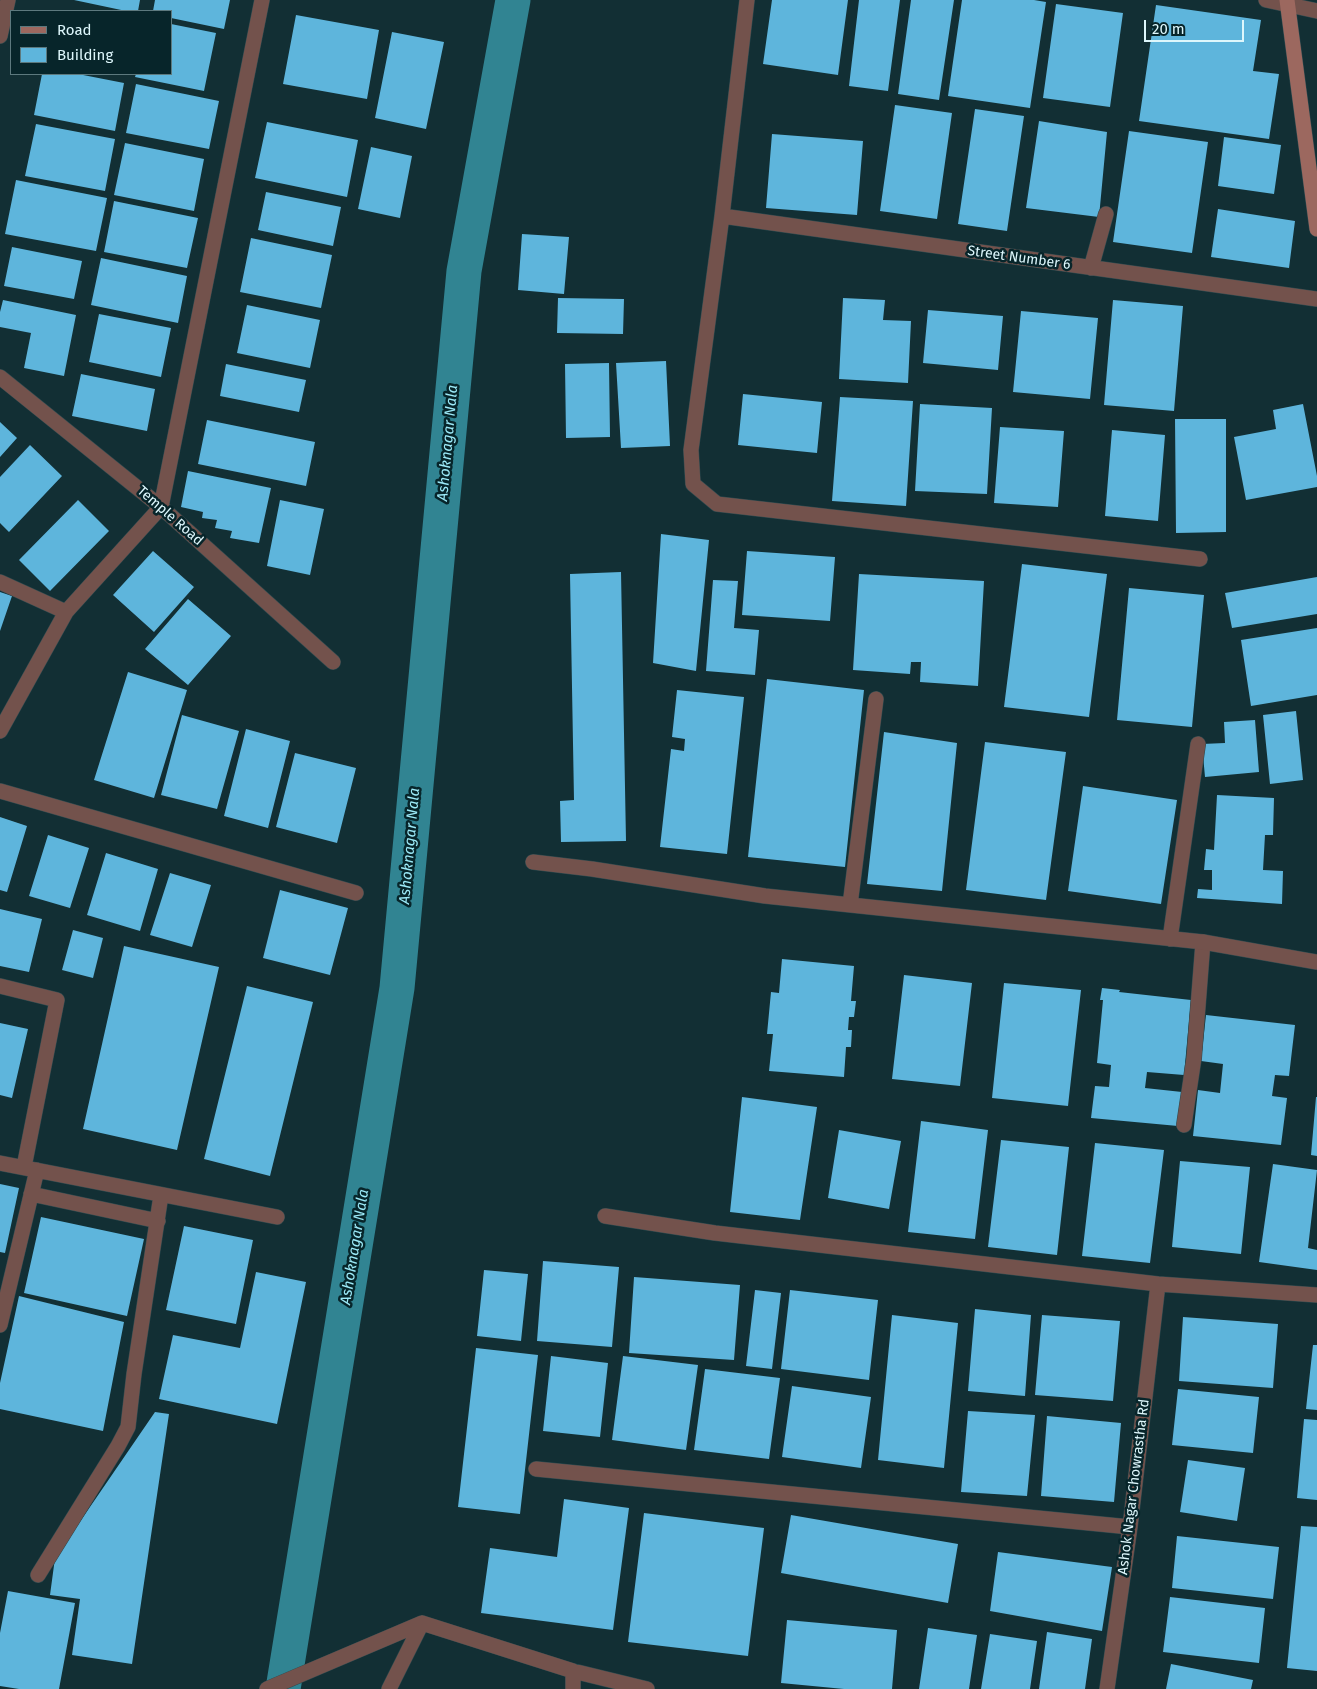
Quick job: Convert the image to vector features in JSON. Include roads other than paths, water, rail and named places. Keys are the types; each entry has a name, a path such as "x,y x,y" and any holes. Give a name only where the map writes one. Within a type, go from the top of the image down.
{"main road":[{"path":"1288,2 1317,229"}],"street":[{"path":"0,36 8,0"},
{"path":"0,731 66,612 161,507 262,0"},
{"path":"747,0 722,216 691,450 693,484 717,504 1200,559"},
{"path":"1266,0 1288,2 1317,11"},
{"path":"1091,268 1106,214"},
{"name":"Street Number 6","path":"722,216 1317,299"},
{"name":"Temple Road","path":"0,377 161,507 333,662"},
{"path":"0,582 66,612"},
{"path":"850,905 876,699"},
{"path":"1170,939 1198,744"},
{"path":"0,791 356,893"},
{"path":"533,862 592,869 765,896 1204,942 1317,962"},
{"path":"1184,1125 1194,1058 1204,942"},
{"path":"0,986 57,1000 30,1169 31,1194 0,1325"},
{"path":"0,1163 277,1217"},
{"path":"31,1194 158,1221"},
{"path":"38,1574 128,1427 161,1194"},
{"path":"605,1216 715,1233 1158,1284 1317,1295"},
{"name":"Ashok Nagar Chowrastha Rd","path":"1107,1689 1130,1526 1158,1284"},
{"path":"536,1469 1130,1526"},
{"path":"389,1689 422,1623"},
{"path":"267,1689 422,1623 573,1671 647,1689"},
{"path":"572,1689 573,1671"}],"waterway":[{"name":"Ashoknagar Nala","path":"283,1689 397,988 464,271 513,0"}]}
